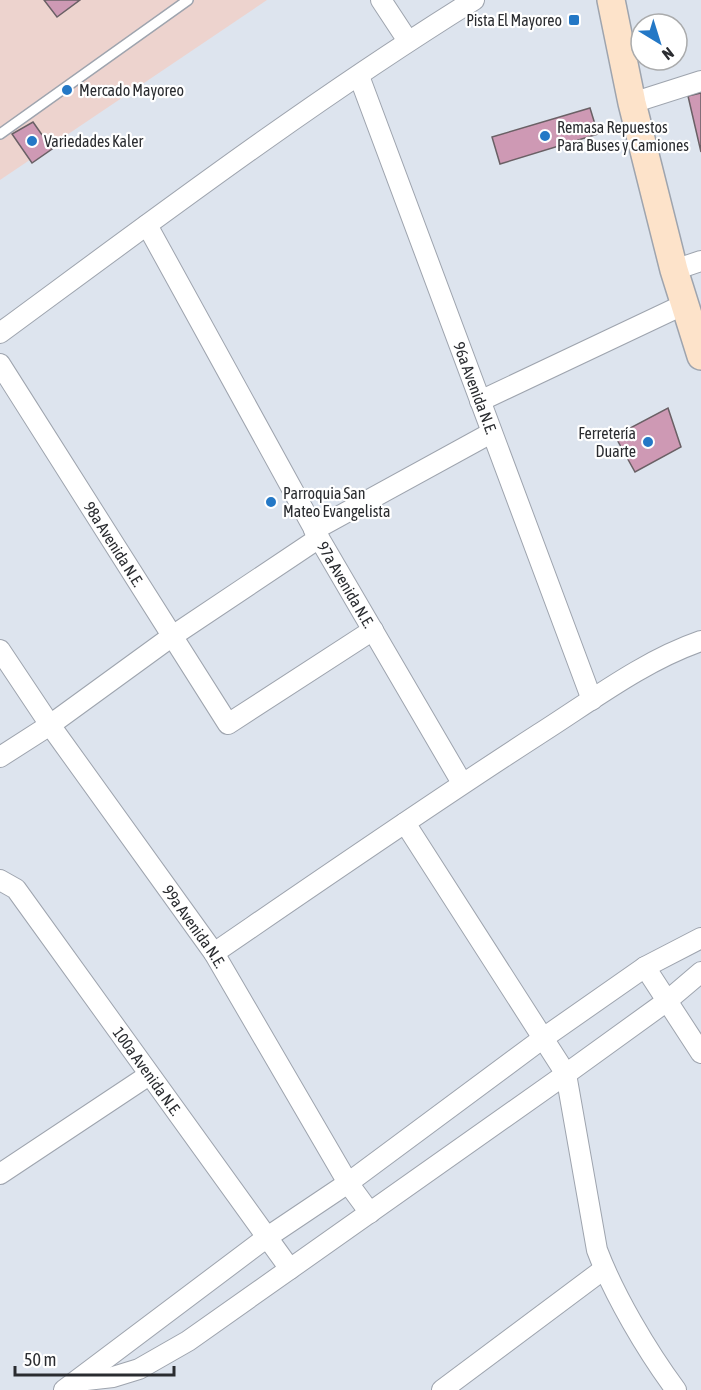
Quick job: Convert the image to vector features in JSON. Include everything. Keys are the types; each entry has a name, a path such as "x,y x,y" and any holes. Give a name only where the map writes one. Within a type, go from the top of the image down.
{"main road":[{"path":"611,0 632,103 674,270 701,356"}],"street":[{"path":"381,0 408,41"},
{"path":"0,333 147,225 408,41 474,0"},
{"name":"96a Avenida N.E.","path":"359,76 592,700"},
{"path":"632,103 701,81"},
{"name":"97a Avenida N.E.","path":"147,225 317,534 462,783"},
{"path":"674,270 701,261"},
{"path":"480,400 685,304"},
{"name":"98a Avenida N.E.","path":"0,364 228,724 373,630"},
{"path":"0,757 50,725 317,534 491,433"},
{"path":"214,953 462,783 672,651 701,641"},
{"name":"99a Avenida N.E.","path":"0,650 50,725 214,953 348,1182 370,1213"},
{"path":"405,823 566,1074 597,1250 604,1269 661,1371 675,1390"},
{"name":"100a Avenida N.E.","path":"0,880 16,890 290,1269"},
{"path":"70,1386 266,1238 348,1182 542,1039 645,967 701,938"},
{"path":"645,967 701,1053"},
{"path":"70,1386 139,1369 188,1341 566,1074 667,1001 701,972"},
{"path":"0,1174 149,1075"},
{"path":"442,1390 604,1269"}],"lane":[{"path":"0,134 189,0"}],"shaded area":[{"name":"Mercado Mayoreo","path":"0,0 267,0 0,180"}],"building":[{"path":"44,0 80,0 57,17"},
{"path":"701,93 701,152 688,96"},
{"name":"Remasa Repuestos Para Buses y Camiones","path":"590,108 598,134 500,164 492,137"},
{"name":"Variedades Kaler","path":"33,122 52,149 32,163 12,134"},
{"name":"Ferretería Duarte","path":"668,408 681,447 635,472 615,436"}],"place":[{"name":"Pista El Mayoreo","path":"574,20"},
{"name":"Mercado Mayoreo","path":"67,90"},
{"name":"Remasa Repuestos Para Buses y Camiones","path":"545,136"},
{"name":"Variedades Kaler","path":"32,141"},
{"name":"Ferretería Duarte","path":"648,442"},
{"name":"Parroquia San Mateo Evangelista","path":"271,502"}]}
